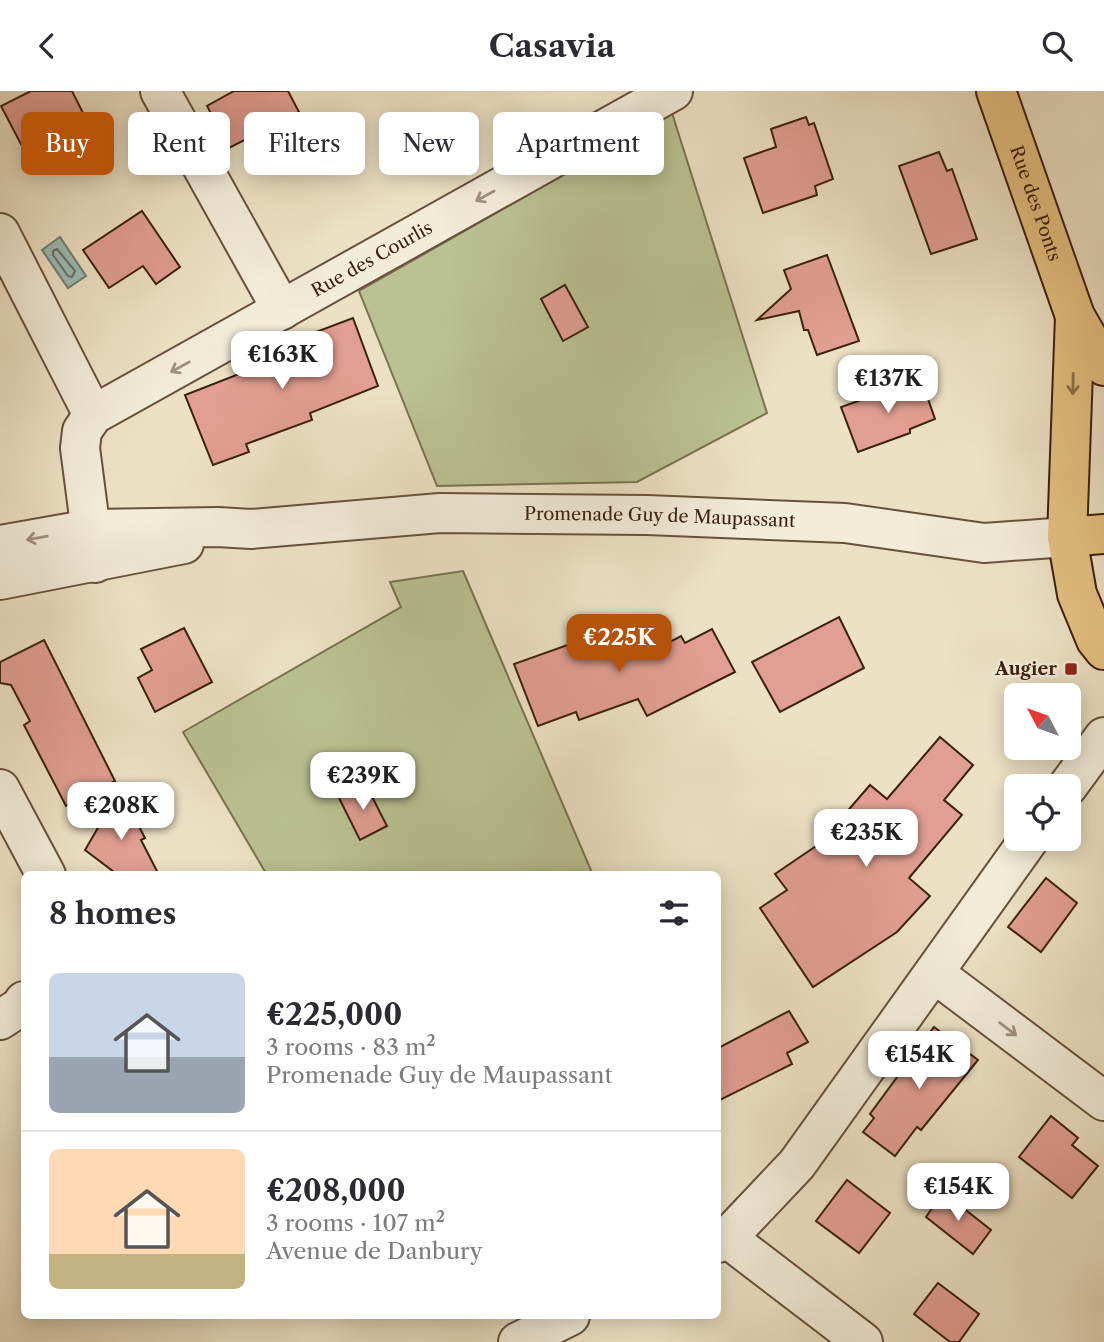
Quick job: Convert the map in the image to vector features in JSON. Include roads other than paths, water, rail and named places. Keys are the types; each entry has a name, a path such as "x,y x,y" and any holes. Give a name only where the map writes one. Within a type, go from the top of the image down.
{"main road":[{"name":"Rue des Ponts","path":"996,91 1075,316 1104,366"},
{"name":"Rue des Ponts","path":"1075,316 1086,536 1077,594 1096,640 1104,650"}],"street":[{"path":"160,91 282,310"},
{"name":"Rue des Courlis","path":"93,415 673,91"},
{"path":"0,233 93,415 82,431 80,448 93,546"},
{"name":"Promenade Guy de Maupassant","path":"0,545 93,546 218,527 251,529 440,513 647,515 845,523 984,543 1086,536"},
{"name":"Promenade Guy de Maupassant","path":"0,580 93,546"},
{"path":"1077,774 1104,737"},
{"path":"0,789 44,871"},
{"path":"863,1342 722,1241 797,1164 1022,851"},
{"path":"934,973 1104,1101"},
{"path":"0,1020 21,1006"},
{"path":"518,1342 564,1319"}],"water":[{"path":"60,237 86,276 68,288 42,250"}],"place":[{"name":"Augier","path":"1071,669"}]}
